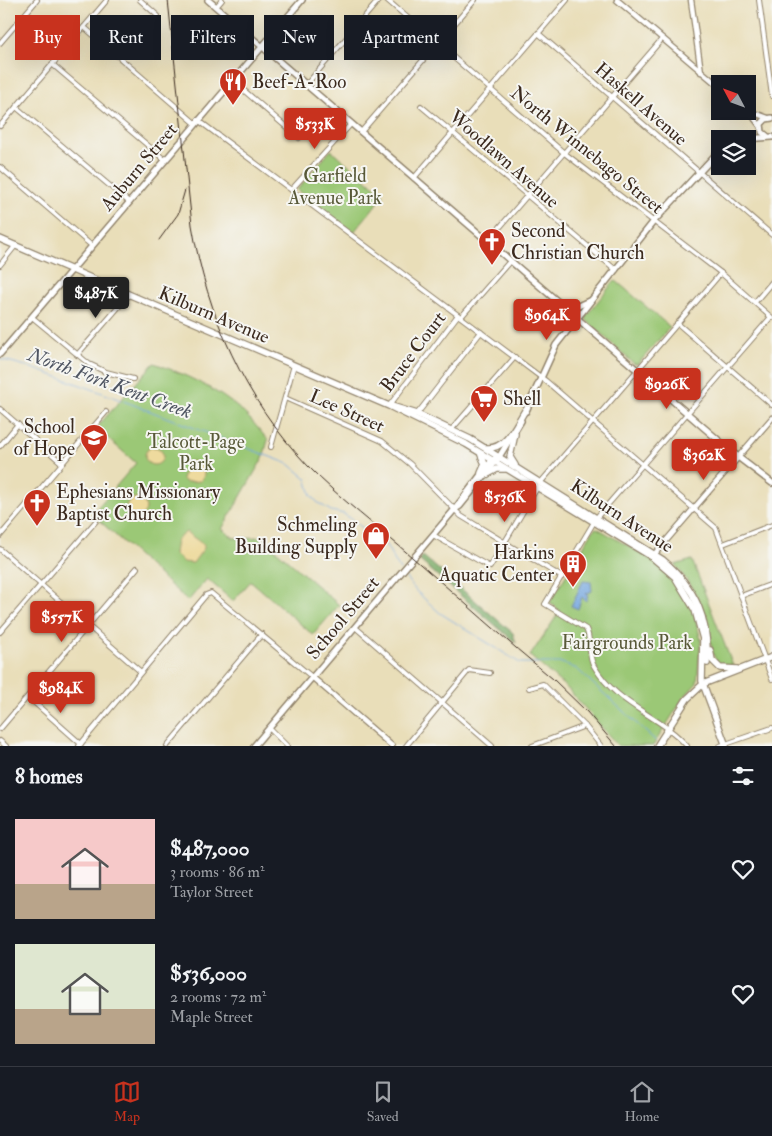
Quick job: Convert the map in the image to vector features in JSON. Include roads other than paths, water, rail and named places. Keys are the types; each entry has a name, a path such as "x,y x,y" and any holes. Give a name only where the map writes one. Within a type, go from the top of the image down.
{"main road":[{"path":"208,0 686,413 772,483"},
{"name":"Auburn Street","path":"0,354 302,0"},
{"path":"756,132 761,128 762,122 770,118"},
{"path":"761,128 770,137"},
{"path":"756,138 770,137"},
{"name":"School Street","path":"254,746 405,567 455,509 460,506 496,460 515,434 556,345 654,222 711,159"},
{"name":"Kilburn Avenue","path":"0,239 389,406 478,452 518,468 596,520"},
{"path":"558,302 572,308 594,298"},
{"name":"Kilburn Avenue","path":"389,406 417,414 452,429 483,447 509,470 537,488 596,520 672,567 690,590 702,614 707,634 707,663 703,684"},
{"path":"483,447 494,448 503,444 526,409"},
{"path":"515,434 510,457 518,468"},
{"path":"478,452 485,462 484,474 497,469 509,470"},
{"name":"Kilburn Avenue","path":"654,555 675,577 695,610 703,639 703,684 724,745"},
{"path":"707,634 715,664 726,669 744,668"},
{"path":"657,746 687,699 703,684 772,657"}],"street":[{"path":"0,43 37,0"},
{"path":"0,126 107,0"},
{"path":"140,0 157,15"},
{"path":"216,7 222,0"},
{"path":"306,85 379,0"},
{"name":"North Winnebago Street","path":"387,0 404,15"},
{"path":"457,21 475,0"},
{"path":"414,178 567,0"},
{"path":"617,0 711,80"},
{"path":"691,0 702,72"},
{"path":"760,0 772,96"},
{"path":"84,27 197,122 292,189 541,377 716,528 772,679"},
{"name":"Haskell Avenue","path":"538,33 772,235"},
{"path":"488,241 610,96 662,39"},
{"path":"361,132 424,60"},
{"name":"North Winnebago Street","path":"456,60 563,152 720,273 771,317"},
{"path":"52,64 166,160"},
{"path":"232,80 299,138"},
{"name":"Woodlawn Avenue","path":"421,106 616,270"},
{"path":"16,107 129,202"},
{"path":"756,114 770,118"},
{"path":"755,120 761,128"},
{"path":"292,189 351,124"},
{"path":"0,167 92,246"},
{"path":"0,265 16,246"},
{"name":"Bruce Court","path":"389,406 460,316 510,261"},
{"path":"541,482 720,273"},
{"path":"754,302 772,282"},
{"path":"77,355 129,295"},
{"path":"32,317 77,355 106,372 133,379"},
{"path":"687,746 668,728 625,701 596,670 588,655 586,629 545,604 596,520 686,413 771,317"},
{"path":"677,323 772,406"},
{"path":"417,414 481,332"},
{"path":"452,429 515,357"},
{"path":"271,447 294,365"},
{"name":"Lee Street","path":"285,398 382,441 414,468 461,516 562,576"},
{"path":"0,409 62,462"},
{"path":"0,536 106,412"},
{"path":"654,555 772,418"},
{"path":"0,446 18,424"},
{"path":"433,535 490,567 537,488"},
{"path":"0,632 96,520"},
{"path":"723,544 772,525"},
{"path":"0,549 141,672"},
{"path":"0,729 138,568"},
{"path":"741,596 772,584"},
{"path":"28,697 80,745 206,595 211,593 262,634 392,746"},
{"path":"355,627 492,746"},
{"path":"167,746 262,634"},
{"path":"406,746 469,670 490,673"},
{"path":"529,688 543,684 585,726 601,746"},
{"path":"532,746 585,726"},
{"path":"269,728 286,746"},
{"path":"724,745 772,728"},
{"path":"1,742 6,746"}],"water":[{"path":"583,581 591,582 592,591 585,594 588,595 586,601 582,597 578,609 571,606"}],"waterway":[{"name":"North Fork Kent Creek","path":"0,359 92,389 289,464 306,478 311,495 317,502 331,511 344,514 386,545 400,570"},
{"name":"North Fork Kent Creek","path":"402,573 417,592 440,613 520,663 562,663 577,669 657,742"}],"railway":[{"path":"168,0 192,225 207,291 218,323 247,384 285,440 320,478 553,679 587,712 616,746"},
{"path":"159,240 178,214 185,190"}],"place":[{"name":"Beef-A-Roo","path":"233,106"},
{"name":"Second Christian Church","path":"492,266"},
{"name":"Shell","path":"484,423"},
{"name":"School of Hope","path":"94,462"},
{"name":"Ephesians Missionary Baptist Church","path":"37,527"},
{"name":"Schmeling Building Supply","path":"376,560"},
{"name":"Harkins Aquatic Center","path":"573,588"}],"park label":[{"name":"Garfield Avenue Park","path":"335,187"},
{"name":"Talcott-Page Park","path":"196,453"},
{"name":"Fairgrounds Park","path":"627,643"}]}
